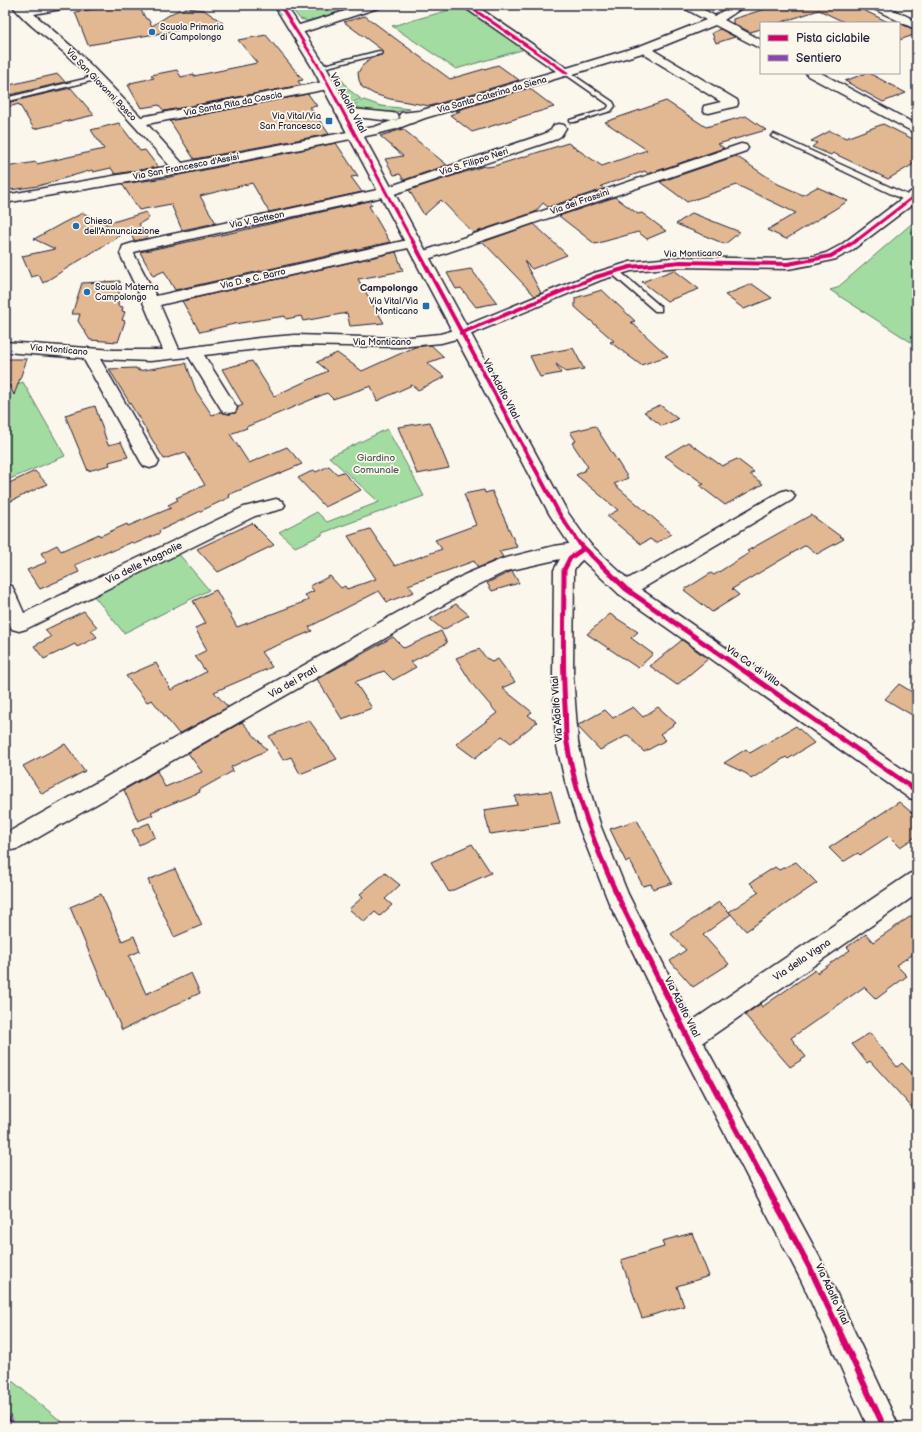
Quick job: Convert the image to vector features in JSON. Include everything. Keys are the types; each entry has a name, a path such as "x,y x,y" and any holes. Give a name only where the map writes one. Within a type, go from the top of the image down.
{"street":[{"path":"21,8 67,5"},
{"name":"Via Adolfo Vital","path":"280,5 319,67 412,243 560,515 583,549 570,558 564,570 563,675 568,742 573,768 590,827 617,896 688,1038 811,1270 884,1427"},
{"path":"297,30 377,5"},
{"path":"467,5 567,73"},
{"path":"686,5 699,8 715,21 760,44"},
{"name":"Via Santa Caterina da Siena","path":"353,130 392,117 420,115 567,73 644,49 715,21 740,5"},
{"path":"874,5 917,26"},
{"name":"Via San Giovanni Bosco","path":"21,8 74,55 97,78 180,169"},
{"path":"644,49 732,103 709,109"},
{"path":"814,74 917,130"},
{"name":"Via Santa Rita da Cascia","path":"138,122 328,85"},
{"path":"342,112 392,117"},
{"path":"353,130 383,128 410,120 420,115"},
{"name":"Via S. Filippo Neri","path":"386,192 549,137 556,133 560,128"},
{"name":"Via San Francesco d'Assisi","path":"11,198 180,169 353,130"},
{"name":"Via dei Frassini","path":"420,257 741,148"},
{"name":"Via V. Botteon","path":"151,302 128,254 128,249 386,192"},
{"name":"Via Monticano","path":"5,347 124,356 173,355 294,340 377,343 415,342 448,337 614,271 665,262 788,264 831,256 846,248 913,196"},
{"name":"Via D. e C. Barro","path":"151,302 412,243"},
{"path":"151,302 173,355"},
{"path":"194,352 229,408"},
{"path":"88,353 150,462"},
{"path":"626,589 786,496"},
{"name":"Via delle Magnolie","path":"5,591 11,622 20,624 250,511 276,505"},
{"name":"Via Ca' di Villa","path":"583,549 626,589 917,790"},
{"name":"Via dei Prati","path":"12,841 472,580 502,566 521,560 583,549"},
{"name":"Via della Vigna","path":"688,1038 917,881"}],"lane":[{"path":"319,67 379,53"},
{"path":"567,73 611,103 612,106 609,110 572,121"},
{"path":"5,100 97,78"},
{"path":"774,136 913,196"},
{"path":"614,271 658,309"}],"green space":[{"path":"289,5 363,5 308,21 300,19"},
{"path":"464,6 525,49 456,69 392,26"},
{"path":"339,79 343,81 348,89 361,99 351,103 348,101 336,81"},
{"path":"364,100 381,106 410,109 396,112 374,112 352,105"},
{"path":"917,219 917,346 830,290 837,288"},
{"path":"23,382 65,456 5,481 5,388"},
{"name":"Giardino Comunale","path":"387,429 424,496 322,533 322,535 295,547 279,532 317,512 327,522 379,502 329,457"},
{"path":"178,553 209,590 124,633 93,595"},
{"path":"5,1375 68,1427 5,1427"}],"building":[{"path":"108,5 138,5 152,26 174,12 186,8 204,10 223,23 88,45 75,12 109,7"},
{"path":"778,5 853,5 888,22 844,22 819,10 782,22 760,22 760,29 750,32 733,23 733,19"},
{"path":"365,16 450,79 498,65 519,80 430,106 390,99 374,94 362,87 358,73 362,66 372,58 381,55 383,53 381,51 382,50 344,22"},
{"path":"900,23 917,31 917,34 900,40"},
{"path":"720,29 735,37 716,43 712,33"},
{"path":"266,35 303,80 298,81 301,85 164,111 159,105 141,108 128,85 131,85 130,83 154,78 151,75 177,70 181,77 194,74 194,76 257,63 238,40"},
{"path":"58,74 65,82 5,96 5,86"},
{"path":"863,74 871,74 906,93 883,102 845,81"},
{"path":"71,88 94,115 34,129 19,104 5,108 5,103"},
{"path":"529,88 554,107 472,132 450,115 460,111 455,111"},
{"path":"308,94 317,106 310,107 329,134 194,159 170,121"},
{"path":"666,101 706,127 746,116 766,130 718,144 724,148 648,174 645,171 601,186 604,189 548,207 543,203 535,212 473,233 441,200 424,215 409,190 484,166 494,166 568,143 602,166 647,150 605,122"},
{"path":"119,123 140,151 145,150 158,167 115,174 111,168 93,172 92,170 38,186 10,190 6,167 36,162 37,164 104,149 91,130"},
{"path":"883,124 917,141 917,162 888,179 833,153 831,155 812,147 817,143 811,141 830,131 846,138"},
{"path":"403,129 447,165 404,180 400,174 394,175 385,159 403,156 380,136"},
{"path":"336,143 358,176 351,177 362,192 269,212 252,183 200,196 216,223 182,230 171,204 139,210 122,184 165,178"},
{"path":"736,156 778,184 803,195 817,187 848,201 786,239 767,230 796,213 737,185 687,202 660,182"},
{"path":"615,197 638,214 642,213 666,231 647,239 638,232 595,244 559,216"},
{"path":"369,201 372,205 369,206 390,242 175,290 164,271 153,276 140,252 235,232"},
{"path":"146,212 149,218 139,224 148,238 134,241 129,230 43,283 39,275 31,277 22,256 55,249 34,239 83,213 106,224"},
{"path":"692,213 740,232 725,244 676,224"},
{"path":"534,224 567,255 532,269 524,261 541,293 535,296 483,242"},
{"path":"396,252 403,271 358,279 384,323 350,326 347,313 303,321 301,316 286,319 285,316 234,324 200,332 182,301"},
{"path":"471,269 497,303 476,307 461,288 456,289 447,273"},
{"path":"674,270 699,289 667,301 642,282"},
{"path":"120,281 118,306 123,307 122,311 125,312 122,320 125,321 118,342 90,340 78,321 80,314 72,314 82,283"},
{"path":"752,284 772,298 744,309 725,295"},
{"path":"602,290 635,321 631,322 668,356 641,365 610,342 614,341 575,307 575,298"},
{"path":"431,345 444,357 427,363 445,377 418,390 412,385 377,401 371,386 333,399 327,393 230,434 249,463 287,447 302,464 228,495 230,497 159,531 160,533 134,544 132,542 110,552 110,550 75,565 79,572 40,589 27,570 47,562 41,553 57,545 61,551 99,534 100,536 127,524 128,526 171,508 168,505 178,500 176,498 205,485 185,452 164,459 109,369 136,368 139,369 138,371 186,363 196,391 212,415 221,412 229,414 235,413 238,407 243,405 222,369 252,361 274,396 328,371 317,362 337,353 362,371 415,347"},
{"path":"573,348 584,369 566,372 556,364 561,373 540,377 530,356"},
{"path":"5,359 27,359 14,395 5,376"},
{"path":"660,405 678,419 662,426 644,412"},
{"path":"95,406 108,445 121,442 128,457 109,462 110,465 88,471 65,415"},
{"path":"430,422 449,468 417,474 398,427"},
{"path":"595,426 628,478 614,484 672,534 656,543 650,539 641,544 607,516 618,510 576,475 586,470 585,469 588,467 572,443 576,441 570,432"},
{"path":"688,442 722,466 737,459 754,472 750,474 763,484 725,505 700,486 704,484 665,456"},
{"path":"329,466 337,474 343,472 361,490 325,507 298,478 314,470 316,472"},
{"path":"35,471 47,484 5,504 5,485"},
{"path":"484,490 485,493 492,491 517,547 499,551 503,557 478,568 474,561 408,585 414,592 387,602 379,591 309,627 312,631 261,652 272,667 214,692 228,707 179,734 152,700 147,702 126,676 156,663 171,690 206,672 195,656 207,650 195,628 206,623 193,601 216,590 237,627 309,600 305,595 314,591 310,586 330,576 341,588 345,586 347,589 376,579 348,536 370,529 395,566 442,549 435,540 476,525 464,494"},
{"path":"811,515 844,539 817,554 806,545 732,589 739,595 712,612 684,590 711,573 714,575 749,553 747,551"},
{"path":"252,523 274,545 218,572 197,549"},
{"path":"512,571 519,583 492,591 487,583"},
{"path":"456,604 469,615 443,630 430,619"},
{"path":"84,611 97,627 91,630 97,637 77,647 75,644 44,659 34,646 51,637 45,630"},
{"path":"610,614 638,632 631,638 653,654 638,668 587,634"},
{"path":"441,631 447,643 411,662 416,667 393,680 384,671 355,682 372,708 342,719 317,679 393,637 404,648"},
{"path":"682,640 708,659 677,685 650,666"},
{"path":"479,649 487,659 492,662 498,659 515,682 502,688 532,712 528,715 537,722 511,743 502,736 475,758 456,744 497,713 473,685 456,658"},
{"path":"899,684 917,695 917,718 885,699"},
{"path":"633,707 643,717 658,707 676,723 660,734 666,740 644,752 628,735 600,750 578,727 578,725 605,710 613,718"},
{"path":"309,720 337,759 300,774 291,757 283,760 269,736"},
{"path":"242,722 267,750 231,767 233,771 199,790 200,792 151,812 153,815 138,821 124,790 157,771 165,787 202,772 188,753"},
{"path":"796,726 814,743 788,759 786,757 751,779 747,774 724,763 746,749 750,753"},
{"path":"65,744 85,771 42,794 23,766"},
{"path":"551,791 560,824 490,834 484,810 517,805 515,796"},
{"path":"899,802 917,817 917,836 900,847 889,836 860,855 858,853 843,862 829,848"},
{"path":"637,820 672,883 653,889 651,884 643,886 630,861 626,862 610,829"},
{"path":"149,823 155,837 139,845 132,830"},
{"path":"472,844 491,873 449,892 431,862"},
{"path":"796,862 817,883 746,931 729,912 759,892 750,883 775,867 779,870"},
{"path":"175,869 202,925 174,937 148,880"},
{"path":"385,873 400,885 385,899 392,905 380,916 375,912 364,922 349,909 363,897 360,894"},
{"path":"101,894 122,941 134,936 140,951 129,956 146,994 191,973 200,993 122,1030 70,907"},
{"path":"719,902 731,914 703,935 729,964 693,987 670,961 686,950 671,934"},
{"path":"917,912 917,952 896,965 907,976 876,999 864,987 791,1038 806,1057 790,1067 745,1015 760,1004 762,1007 815,970 817,973 850,950 847,947 866,934 873,942"},
{"path":"870,1033 897,1067 902,1063 917,1079 917,1113 870,1061 867,1063 852,1044"},
{"path":"692,1233 709,1276 677,1286 684,1306 642,1318 621,1260 664,1247 662,1241"}],"marked path":[{"path":"5,1416 17,1427"}],"cycle path":[{"path":"280,5 319,67 560,515 583,549 626,589 917,791"},
{"path":"467,5 567,73"},
{"path":"461,333 596,277 630,267 681,262 788,264 831,256 846,248 917,194"},
{"path":"583,549 570,558 564,570 563,675 567,742 576,781 590,827 617,896 688,1038 811,1270 884,1427"}],"place":[{"name":"Scuola Primaria di Campolongo","path":"152,32"},
{"name":"Via Vital/Via San Francesco","path":"329,121"},
{"name":"Chiesa dell'Annunciazione","path":"76,226"},
{"name":"Scuola Materna Campolongo","path":"87,292"},
{"name":"Via Vital/Via Monticano","path":"426,306"}],"district":[{"name":"Campolongo","path":"389,288"}]}
